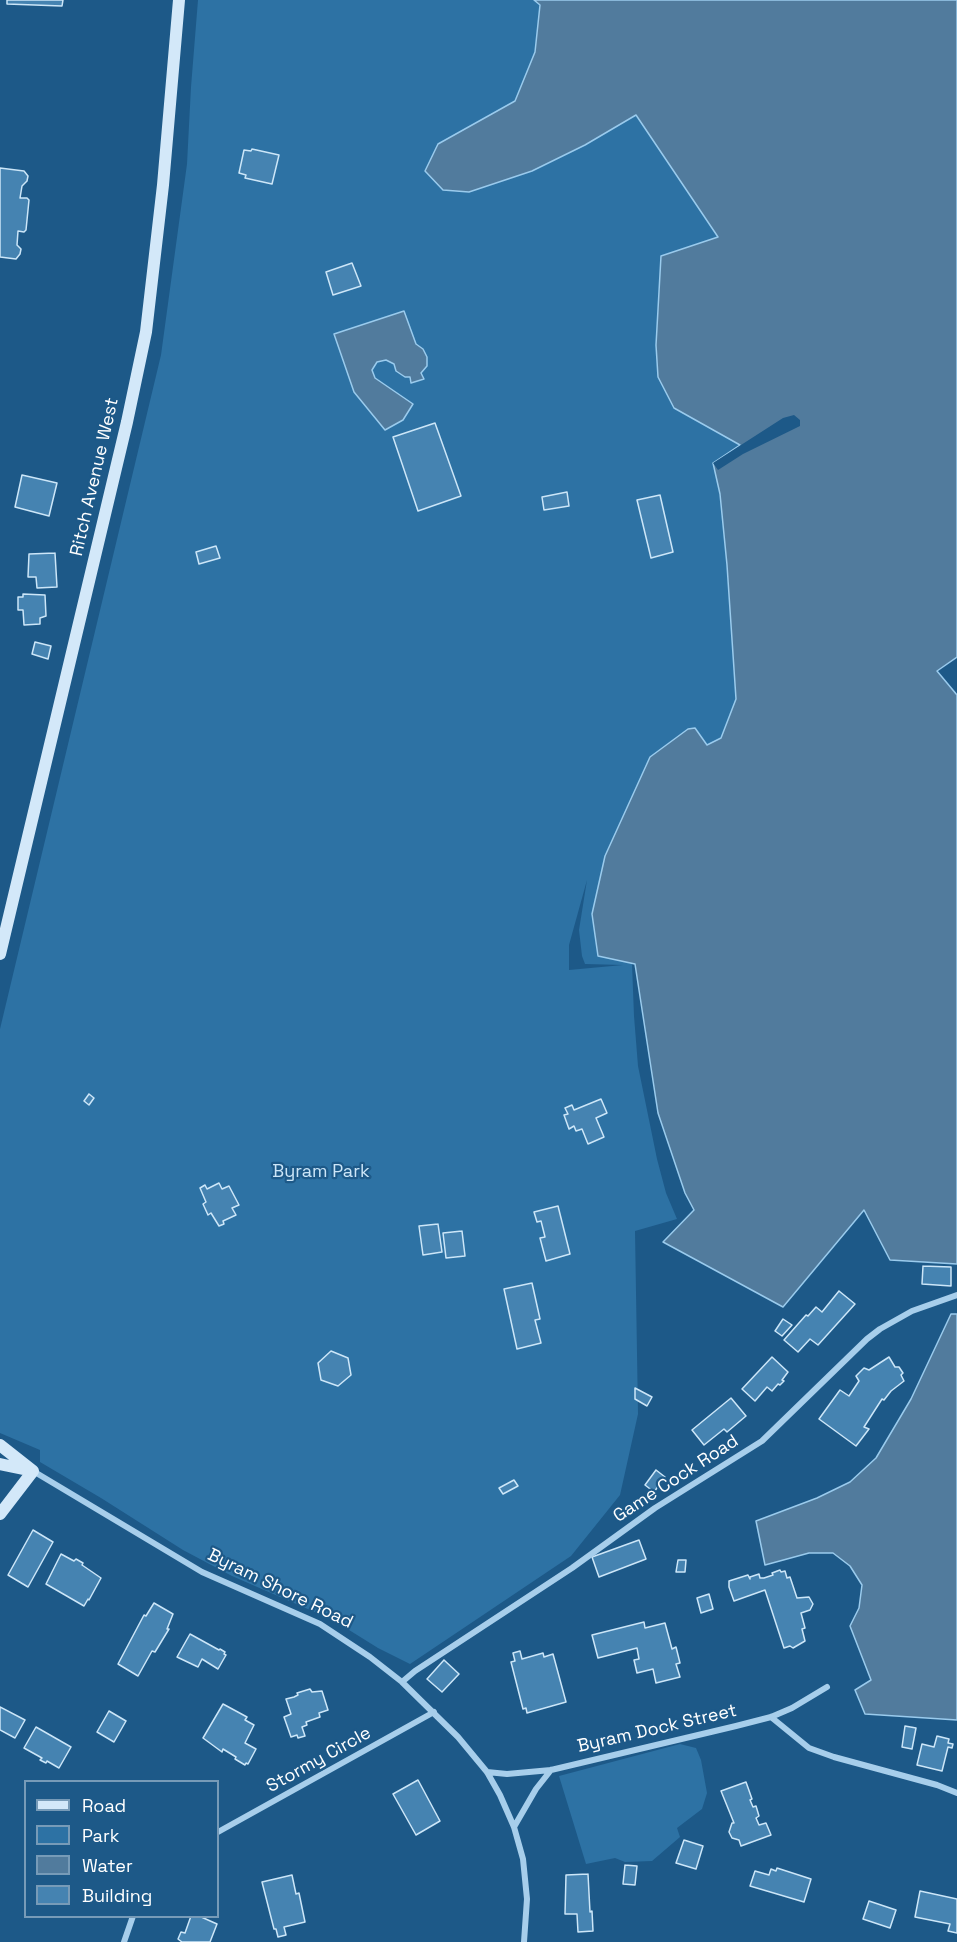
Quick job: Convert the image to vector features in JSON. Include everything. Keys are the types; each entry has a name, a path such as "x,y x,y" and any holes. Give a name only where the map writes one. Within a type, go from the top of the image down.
{"main road":[{"name":"Ritch Avenue West","path":"0,954 127,422 146,332 163,184 179,0"},
{"name":"Byram Shore Road","path":"0,1445 33,1471"},
{"name":"Byram Shore Road","path":"0,1464 33,1471"},
{"path":"0,1514 33,1471"}],"street":[{"name":"Game Cock Road","path":"402,1682 572,1568 655,1508 762,1441 880,1329 912,1311 957,1295"},
{"name":"Byram Shore Road","path":"33,1471 202,1572 320,1624 370,1657 402,1682 434,1712 487,1772 514,1827 524,1859 527,1899 524,1942"},
{"name":"Byram Dock Street","path":"487,1772 507,1774 550,1770 771,1717 792,1708 827,1687"},
{"name":"Stormy Circle","path":"219,1831 434,1712"},
{"path":"771,1717 809,1748 937,1785 957,1793"},
{"path":"514,1827 550,1770"},
{"path":"124,1942 133,1918"}],"green space":[{"name":"Byram Park","path":"198,0 534,0 540,5 535,52 515,101 438,144 469,192 532,171 585,145 636,115 719,237 661,256 656,345 658,377 740,445 714,463 720,494 727,565 736,699 722,738 707,745 710,765 849,562 617,903 632,964 638,1066 657,1159 666,1193 677,1219 635,1231 638,1414 620,1495 571,1556 410,1664 378,1648 333,1620 232,1576 183,1550 40,1462 40,1450 0,1433 0,1029 161,355 187,164","holes":["587,880 579,930 585,964 623,965 569,970 569,945"]},
{"path":"680,1744 696,1748 701,1760 707,1793 702,1809 677,1828 680,1837 652,1861 625,1862 615,1858 586,1864 559,1776"}],"water":[{"path":"534,0 957,0 957,657 937,671 957,695 957,1264 890,1260 864,1210 783,1307 663,1242 694,1210 685,1193 658,1113 635,964 598,956 592,914 605,856 650,757 688,729 695,728 707,745 721,738 736,699 727,565 720,494 713,463 740,445 674,408 658,377 656,345 661,256 718,237 636,115 585,145 532,171 469,192 443,190 425,171 438,144 515,101 535,52 540,5"},
{"path":"404,311 416,344 423,349 427,357 427,366 421,373 424,379 411,383 410,377 405,377 396,371 394,364 386,360 377,362 372,370 375,378 413,404 403,420 385,430 354,392 334,334"},
{"path":"951,1314 957,1314 957,1720 865,1714 855,1690 871,1680 850,1626 859,1608 862,1585 850,1566 833,1553 809,1553 765,1565 756,1521 817,1498 850,1482 876,1458 911,1399"}],"pier":[{"path":"794,415 800,420 800,426 743,454 718,470 713,463 783,418"}],"building":[{"path":"7,0 63,0 62,6 7,4"},
{"path":"252,149 279,155 272,184 245,178 246,175 239,173 244,150 251,151"},
{"path":"0,168 24,171 28,176 22,186 20,198 29,200 26,230 18,231 17,245 21,249 16,259 0,257"},
{"path":"352,263 361,286 333,295 326,272"},
{"path":"435,423 461,496 418,511 393,437"},
{"path":"22,475 57,483 49,516 15,507"},
{"path":"567,492 569,506 544,510 542,497"},
{"path":"660,495 673,552 651,558 637,500"},
{"path":"216,546 220,558 199,564 196,552"},
{"path":"55,553 57,587 37,588 36,577 28,577 29,554"},
{"path":"23,594 45,595 46,616 40,618 40,624 24,625 23,610 18,610 18,597 23,597"},
{"path":"35,642 51,646 48,659 32,654"},
{"path":"89,1094 94,1098 89,1105 84,1101"},
{"path":"601,1099 607,1113 596,1118 604,1137 588,1144 582,1129 576,1131 574,1126 569,1129 564,1115 568,1114 565,1108 572,1105 574,1110"},
{"path":"219,1183 222,1189 229,1186 239,1205 232,1208 236,1215 223,1221 224,1224 219,1226 211,1213 208,1215 200,1188 205,1185 207,1189"},
{"path":"558,1206 570,1254 546,1261 540,1238 545,1237 541,1221 537,1222 534,1212"},
{"path":"438,1224 442,1252 423,1255 419,1226"},
{"path":"462,1231 465,1256 446,1258 443,1233"},
{"path":"923,1266 951,1267 951,1286 922,1284"},
{"path":"532,1283 540,1319 535,1320 541,1343 517,1349 504,1289"},
{"path":"839,1291 855,1304 818,1345 810,1339 798,1352 784,1340 816,1307 822,1312"},
{"path":"783,1319 792,1325 782,1336 775,1331"},
{"path":"331,1351 348,1358 351,1375 338,1386 321,1380 318,1363"},
{"path":"772,1357 788,1372 780,1385 778,1384 772,1391 767,1387 755,1401 742,1389"},
{"path":"889,1357 895,1367 899,1367 903,1373 901,1375 904,1381 884,1400 882,1399 864,1427 869,1429 856,1446 819,1419 840,1390 849,1396 859,1381 856,1376 864,1368 869,1370"},
{"path":"635,1388 652,1397 647,1406 635,1399"},
{"path":"731,1398 746,1416 727,1432 724,1429 704,1445 692,1430"},
{"path":"656,1470 665,1477 654,1492 645,1485"},
{"path":"514,1480 518,1486 503,1494 499,1488"},
{"path":"33,1530 53,1542 28,1587 8,1575"},
{"path":"639,1540 646,1559 599,1577 592,1557"},
{"path":"61,1554 83,1563 82,1565 101,1578 84,1606 46,1584"},
{"path":"678,1560 686,1560 685,1572 676,1572"},
{"path":"780,1570 785,1571 787,1578 790,1577 797,1598 809,1597 813,1604 810,1610 801,1613 805,1628 802,1629 805,1641 793,1648 790,1646 784,1648 765,1590 734,1601 729,1587 729,1581 748,1575 750,1579 759,1574 760,1578 764,1578"},
{"path":"709,1594 713,1609 701,1613 697,1598"},
{"path":"154,1603 173,1614 167,1629 169,1629 155,1652 152,1651 138,1676 118,1664 144,1615 146,1616"},
{"path":"644,1622 645,1628 665,1623 672,1649 676,1647 680,1663 676,1664 680,1677 656,1683 653,1669 637,1673 634,1660 639,1659 637,1648 598,1658 592,1635"},
{"path":"190,1634 225,1652 226,1655 218,1669 202,1659 198,1667 177,1657"},
{"path":"520,1651 522,1659 543,1653 544,1657 553,1654 566,1702 527,1713 526,1708 523,1709 511,1662 515,1661 513,1653"},
{"path":"444,1660 459,1674 442,1692 427,1679"},
{"path":"310,1689 312,1692 322,1691 328,1710 319,1713 320,1717 306,1722 307,1725 302,1727 305,1736 291,1737 284,1717 291,1714 286,1699"},
{"path":"223,1704 247,1717 245,1720 254,1725 245,1743 256,1749 248,1764 245,1765 235,1759 236,1757 223,1749 222,1752 203,1738"},
{"path":"0,1707 25,1720 15,1738 0,1730"},
{"path":"109,1711 126,1721 114,1742 97,1732"},
{"path":"905,1726 916,1728 912,1749 902,1747"},
{"path":"36,1727 71,1747 59,1768 40,1760 42,1758 24,1748"},
{"path":"937,1736 949,1739 948,1743 953,1744 952,1748 948,1747 942,1771 917,1765 922,1744 934,1747"},
{"path":"418,1780 440,1821 416,1835 393,1794"},
{"path":"746,1782 752,1799 750,1800 753,1807 756,1806 759,1816 756,1818 759,1825 766,1823 771,1835 741,1846 739,1840 732,1838 729,1832 734,1823 721,1791"},
{"path":"684,1840 703,1846 696,1869 676,1863"},
{"path":"625,1865 637,1866 635,1885 623,1884"},
{"path":"777,1868 811,1879 804,1902 750,1886 755,1871 769,1875 771,1869 776,1871"},
{"path":"588,1874 593,1931 578,1932 577,1914 565,1914 566,1875"},
{"path":"292,1875 296,1894 299,1893 305,1922 284,1927 286,1935 278,1937 262,1882"},
{"path":"920,1891 957,1899 957,1933 948,1931 950,1924 915,1917"},
{"path":"869,1901 896,1910 890,1928 863,1919"},
{"path":"190,1918 204,1918 217,1924 210,1942 182,1942 178,1939 181,1932 185,1933"}]}
